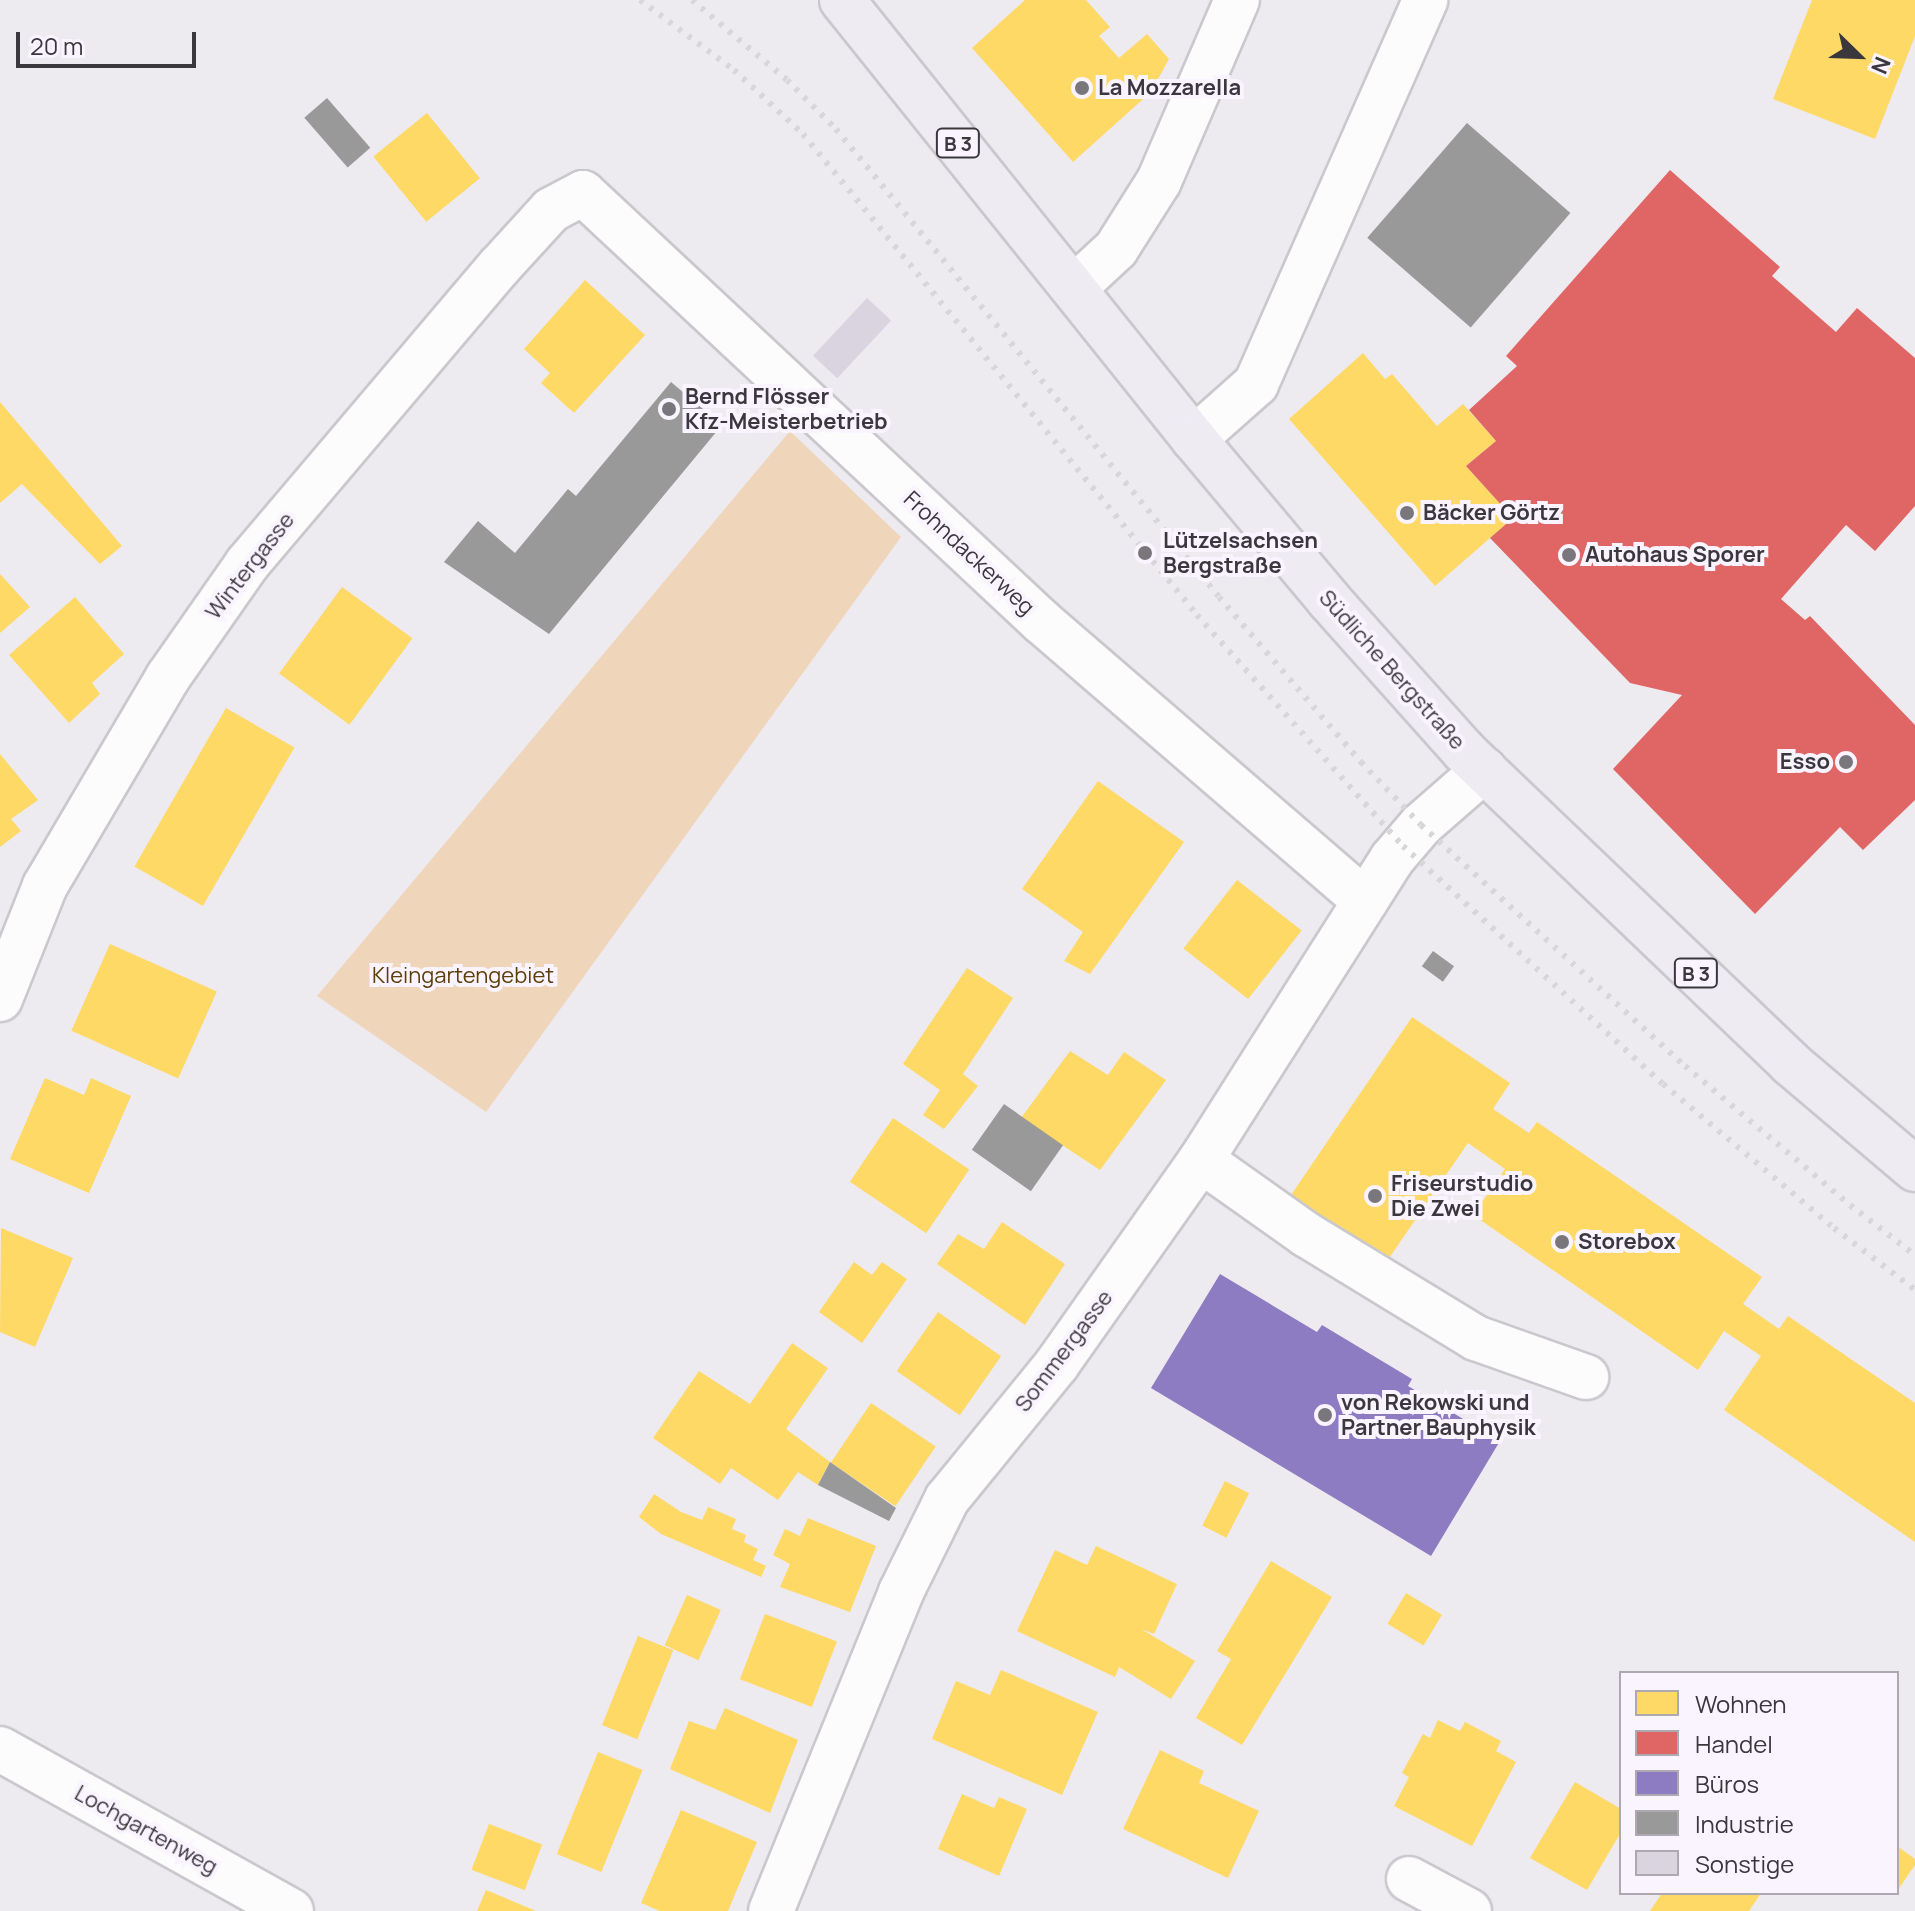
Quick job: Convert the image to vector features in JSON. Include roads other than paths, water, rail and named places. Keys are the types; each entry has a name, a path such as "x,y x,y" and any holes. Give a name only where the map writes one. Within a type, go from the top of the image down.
{"main road":[{"name":"Südliche Bergstraße","path":"842,0 1194,439 1329,600 1474,760 1790,1063 1915,1169"}],"street":[{"path":"1075,287 1116,249 1159,181 1237,0"},
{"path":"1194,439 1256,384 1425,0"},
{"name":"Frohndackerweg","path":"583,193 1042,622 1365,901"},
{"name":"Wintergasse","path":"0,999 45,886 168,677 247,564 499,267 551,210 583,193"},
{"name":"Sommergasse","path":"771,1911 901,1592 947,1499 1057,1364 1201,1160 1392,859 1474,760"},
{"path":"1201,1160 1307,1235 1476,1338 1586,1377"},
{"name":"Lochgartenweg","path":"0,1749 291,1911"},
{"path":"1409,1879 1469,1911"}],"railway":[{"path":"640,0 734,70 803,134 1197,615 1403,846 1663,1084 1834,1228 1915,1290"},
{"path":"692,0 787,80 836,129 1219,597 1361,762 1421,825 1685,1066 1850,1205 1915,1255"}],"place":[{"name":"La Mozzarella","path":"1082,88"},
{"name":"Bernd Flösser Kfz-Meisterbetrieb","path":"669,409"},
{"name":"Bäcker Görtz","path":"1407,513"},
{"name":"Lützelsachsen Bergstraße","path":"1145,553"},
{"name":"Autohaus Sporer","path":"1569,555"},
{"name":"Esso","path":"1846,762"},
{"name":"Friseurstudio Die Zwei","path":"1375,1196"},
{"name":"Storebox","path":"1562,1242"},
{"name":"von Rekowski und Partner Bauphysik","path":"1325,1415"}],"park label":[{"name":"Kleingartengebiet","path":"463,976"}]}
